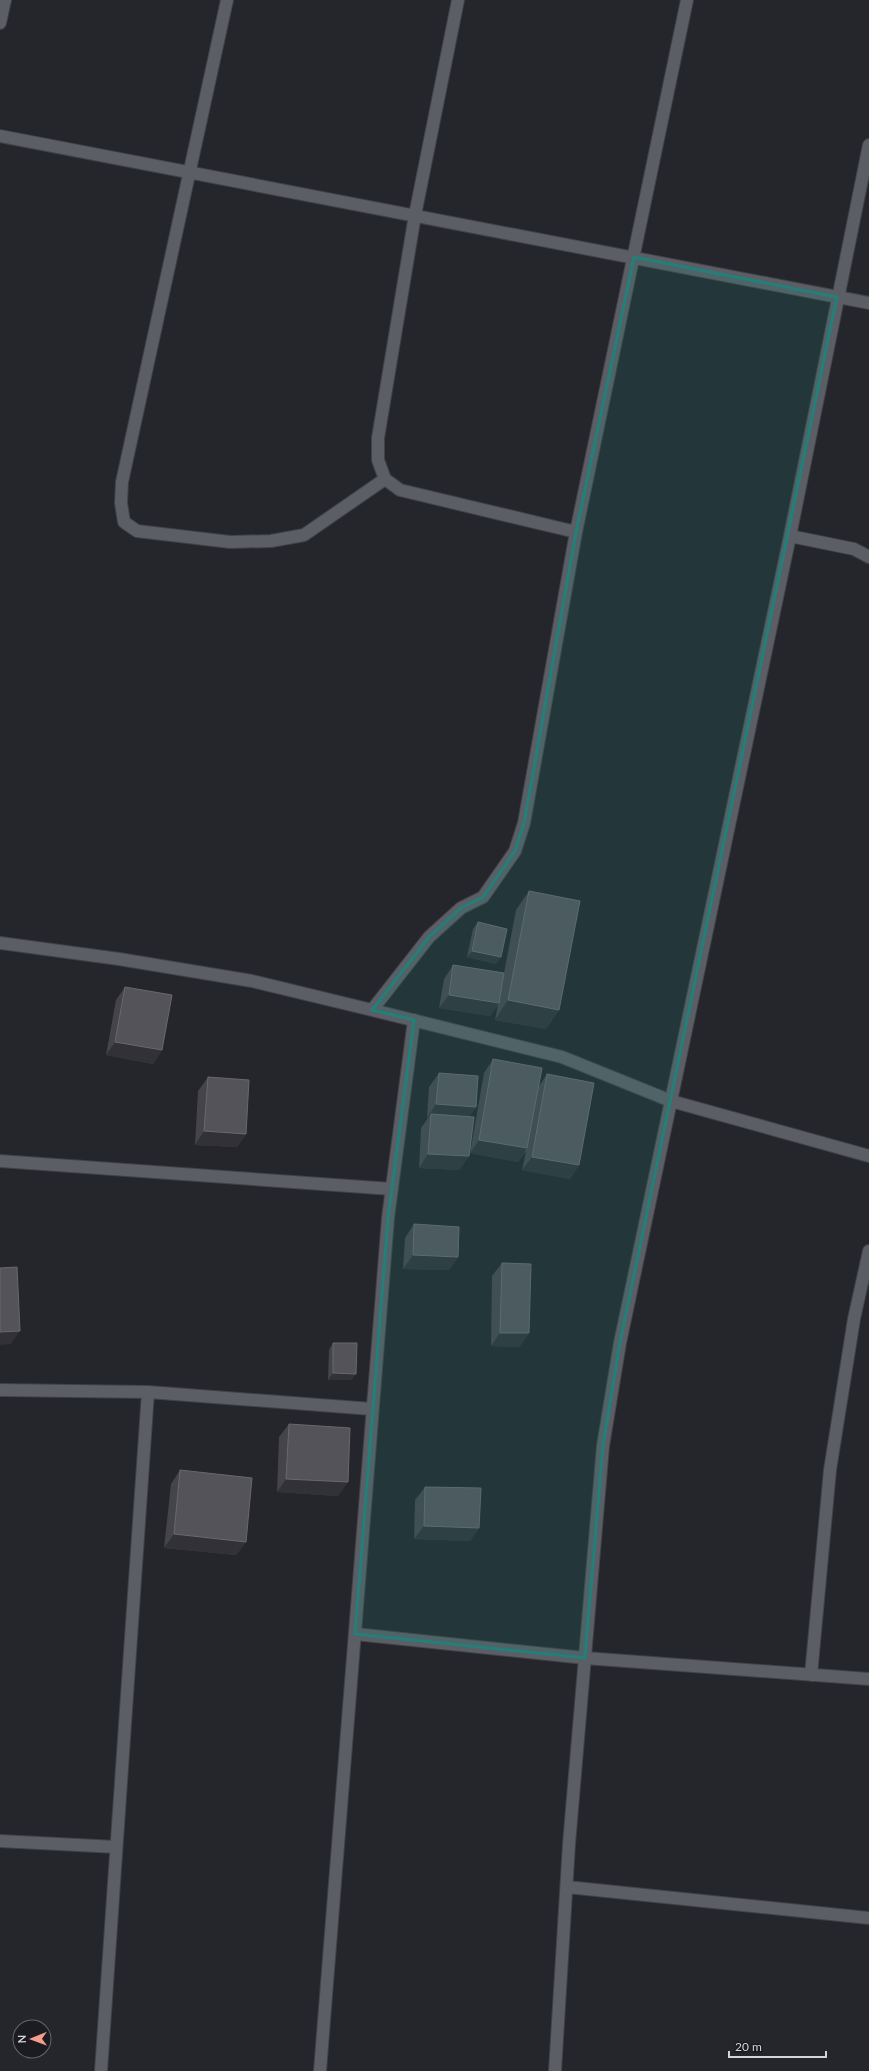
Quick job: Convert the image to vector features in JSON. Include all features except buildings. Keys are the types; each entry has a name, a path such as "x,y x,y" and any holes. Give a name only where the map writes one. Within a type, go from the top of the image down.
{"street":[{"path":"0,23 5,0"},
{"path":"227,0 122,482 121,504 124,522 137,531 230,542 271,541 304,535 385,479"},
{"path":"458,0 415,216 378,438 378,460 385,479 400,490 576,532"},
{"path":"372,1010 429,937 461,908 483,897 515,851 524,823 576,532 687,0"},
{"path":"0,136 869,303"},
{"path":"555,2071 567,1887 603,1446 620,1343 790,536 837,297 869,145"},
{"path":"790,536 854,549 869,557"},
{"path":"0,943 119,959 252,981 414,1020 562,1057 671,1101 869,1156"},
{"path":"320,2071 372,1409 392,1188 414,1020"},
{"path":"0,1161 392,1188"},
{"path":"811,1675 830,1470 854,1318 869,1250"},
{"path":"0,1390 148,1392 372,1409"},
{"path":"100,2071 148,1392"},
{"path":"355,1634 585,1658 869,1679"},
{"path":"0,1841 116,1847"},
{"path":"567,1887 869,1918"}],"highlighted area":[{"path":"634,257 837,297 620,1343 603,1446 585,1658 355,1634 388,1218 414,1020 372,1010 429,937 461,908 483,897 515,851 524,823 576,532"}]}
